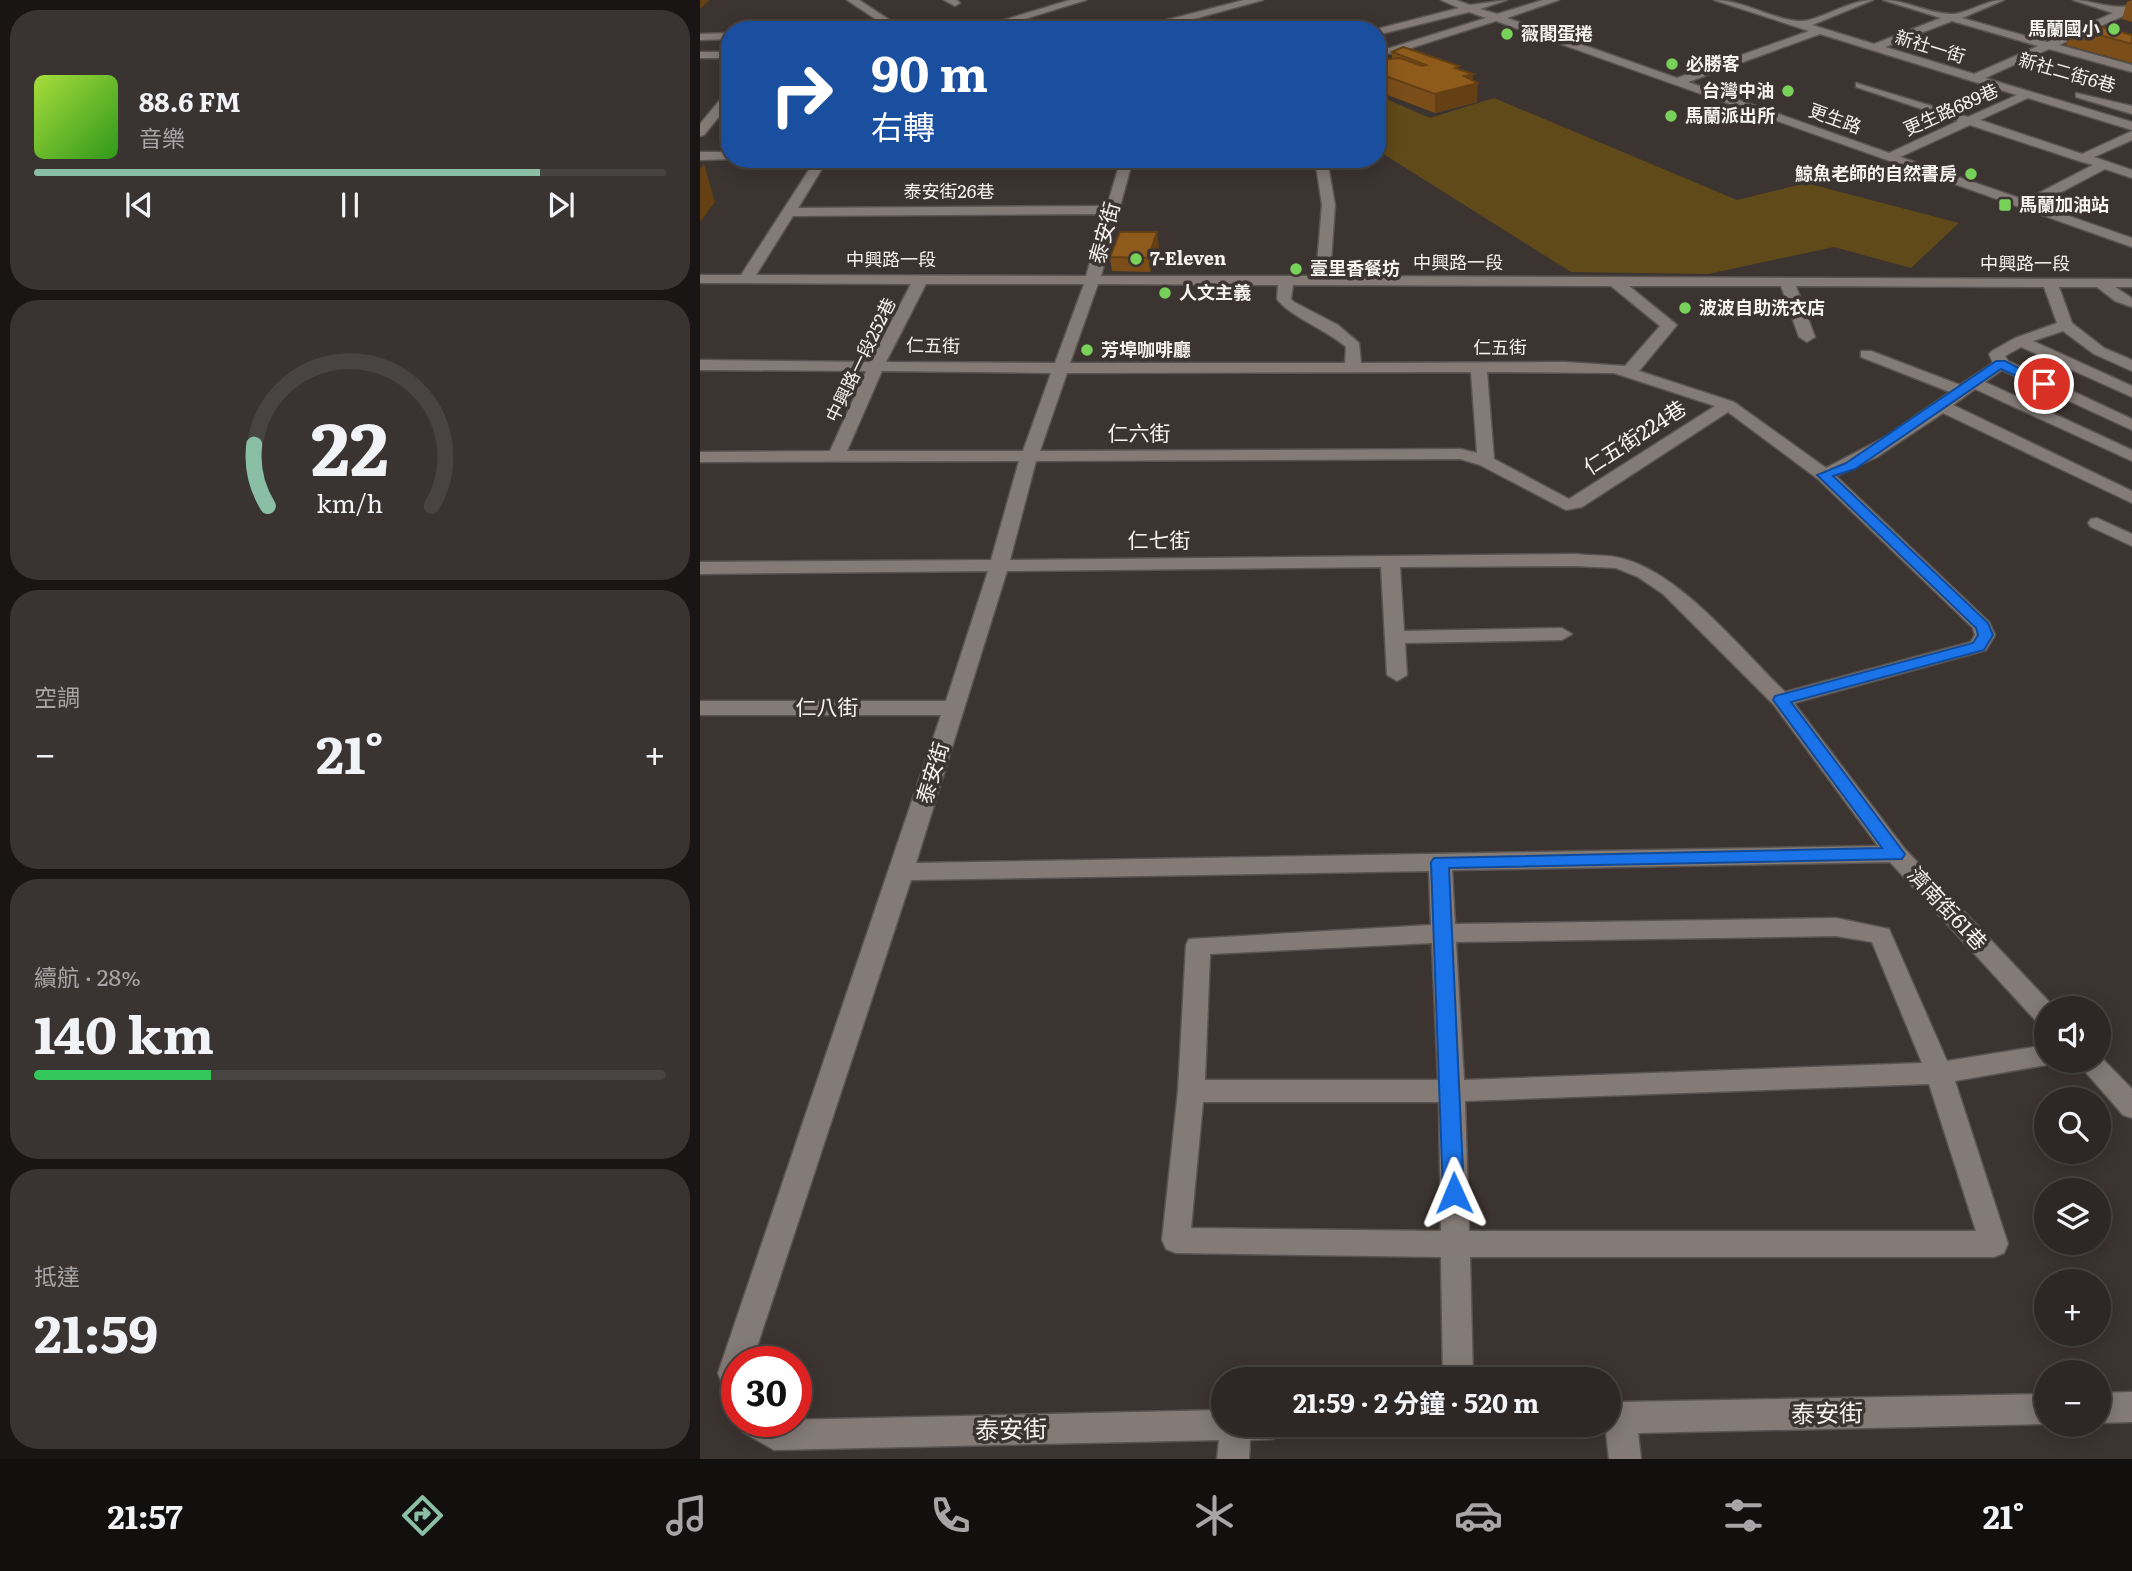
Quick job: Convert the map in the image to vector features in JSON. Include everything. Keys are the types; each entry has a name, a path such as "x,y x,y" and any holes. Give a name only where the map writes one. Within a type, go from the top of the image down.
{"street":[{"path":"852,0 886,21"},
{"path":"1008,21 1081,0"},
{"path":"1171,21 1258,0"},
{"name":"更生路","path":"1446,0 2132,243"},
{"path":"1386,41 1397,40 1502,0"},
{"path":"1386,31 1526,0"},
{"path":"1386,55 1392,58 1496,18 1554,0"},
{"path":"1799,26 1868,0"},
{"path":"1888,0 2132,68"},
{"path":"1872,48 1999,0"},
{"path":"2078,0 2127,10"},
{"name":"新社一街","path":"1730,1 1816,32 2132,126"},
{"path":"1973,79 2127,10"},
{"path":"1679,82 1816,32"},
{"path":"702,44 721,39"},
{"path":"702,44 721,45"},
{"path":"702,44 721,51"},
{"name":"新社二街6巷","path":"1992,69 2017,76"},
{"path":"1860,85 2132,174"},
{"name":"新社二街6巷","path":"2067,91 2132,110"},
{"name":"更生路689巷","path":"1889,157 2028,94"},
{"path":"700,132 721,104"},
{"path":"2083,158 2132,135"},
{"path":"700,156 721,156"},
{"path":"2026,205 2104,165"},
{"path":"746,279 816,168"},
{"name":"泰安街","path":"742,1346 902,872 999,565 1029,457 1092,281 1124,168"},
{"path":"1322,282 1330,217 1324,168"},
{"name":"泰安街26巷","path":"788,212 1111,211"},
{"name":"中興路一段","path":"700,279 2132,283"},
{"name":"中興路一段252巷","path":"836,457 877,364 921,279"},
{"path":"1286,281 1284,299 1289,305 1334,328 1354,346 1353,367"},
{"path":"1615,282 1669,325 1629,372"},
{"path":"1787,283 1807,337"},
{"path":"2050,283 2065,325 2099,351 2132,366"},
{"path":"2101,283 2120,298 2132,303"},
{"path":"2065,325 2020,341 1997,354 2001,364 2132,425"},
{"path":"2020,341 2132,392"},
{"path":"1866,354 1967,386 2132,456"},
{"name":"仁五街","path":"700,365 877,364 1059,368 1565,367 1629,372 1728,405 1824,475 1982,626 1986,635 1979,646 1781,700"},
{"path":"1824,475 1850,466 2001,364"},
{"path":"1479,367 1486,461"},
{"name":"仁五街224巷","path":"1566,505 1576,503 1728,405"},
{"path":"1942,406 2132,498"},
{"name":"仁六街","path":"700,457 1461,454 1486,461 1566,505"},
{"path":"2098,523 2132,541"},
{"name":"仁七街","path":"700,568 1574,560 1619,563"},
{"path":"1390,562 1397,675"},
{"name":"濟南街61巷","path":"1619,563 1645,573 1670,590 1781,700 1896,854 2034,1002"},
{"path":"1394,637 1562,635"},
{"name":"仁八街","path":"700,708 954,708"},
{"path":"902,872 1896,854"},
{"path":"1440,862 1452,1091 1458,1367"},
{"path":"1836,927 1881,936 1939,1073 1994,1244 1455,1244 1176,1240 1191,1091 1198,946 1444,933 1836,927"},
{"path":"1191,1091 1452,1091 1939,1073 2034,1057"},
{"path":"2100,1073 2132,1107"},
{"path":"2111,1408 2132,1407"},
{"name":"泰安街","path":"1621,1418 2034,1409"},
{"name":"泰安街","path":"812,1434 1211,1426"},
{"path":"1233,1459 1235,1437"},
{"path":"1619,1437 1625,1459"}],"shaded area":[{"path":"1494,98 1737,200 1806,183 1959,223 1911,268 1834,247 1708,274 1571,272 1386,156 1386,99 1430,118"}],"building":[{"path":"2083,22 2132,35 2132,44 2071,27"},
{"path":"1403,47 1459,66 1455,68 1473,74 1464,76 1478,83 1435,94 1386,76 1386,59 1400,58 1426,65 1392,52"},
{"path":"1120,232 1157,232 1148,258 1110,257"}],"place":[{"name":"馬蘭國小","path":"2114,29"},
{"name":"薇閣蛋捲","path":"1507,34"},
{"name":"必勝客","path":"1672,64"},
{"name":"台灣中油","path":"1788,91"},
{"name":"馬蘭派出所","path":"1671,116"},
{"name":"鯨魚老師的自然書房","path":"1971,174"},
{"name":"馬蘭加油站","path":"2005,205"},
{"name":"7-Eleven","path":"1136,259"},
{"name":"壹里香餐坊","path":"1296,269"},
{"name":"人文主義","path":"1165,293"},
{"name":"波波自助洗衣店","path":"1685,308"},
{"name":"芳埠咖啡廳","path":"1087,350"}],"route":[{"path":"1454,1193 1452,1091 1440,862 1896,854 1781,700 1979,646 1986,635 1982,626 1824,475 1850,466 2001,364 2044,384"}]}
